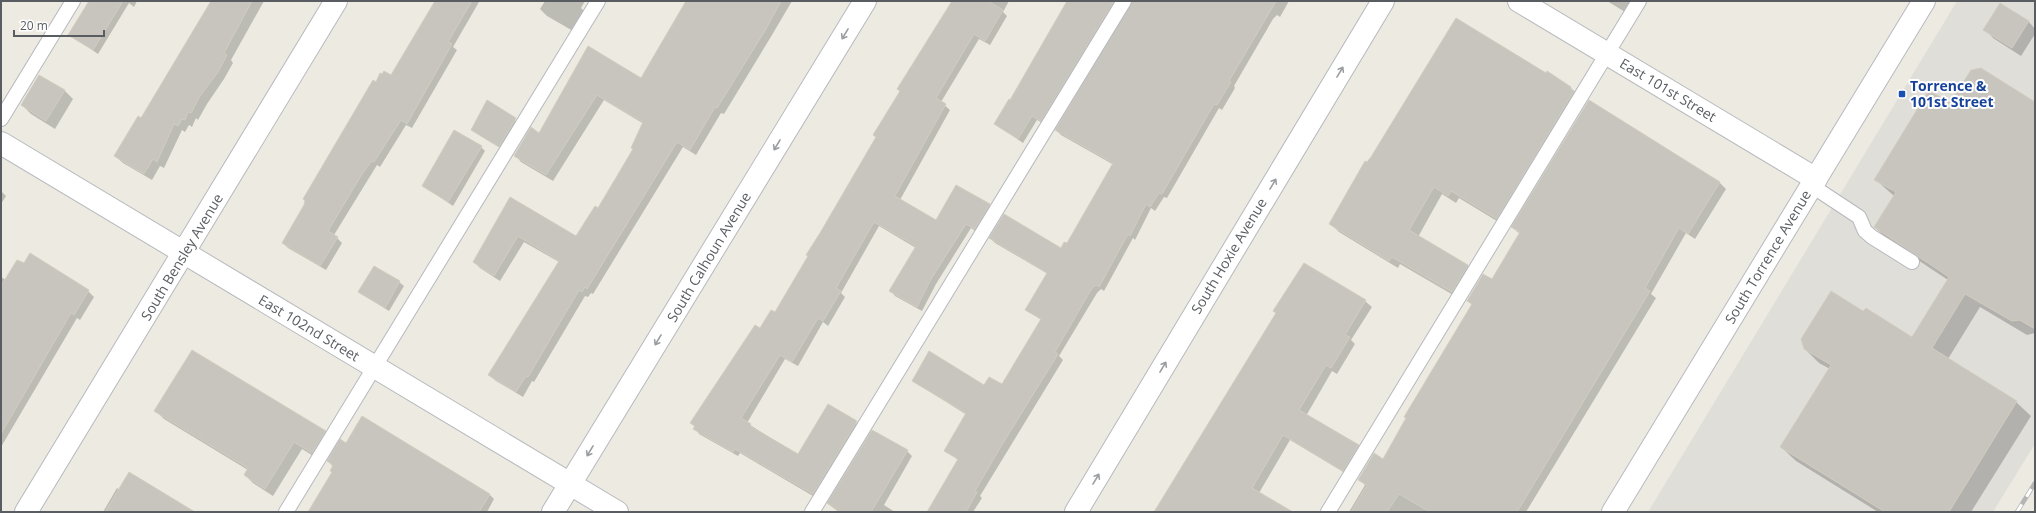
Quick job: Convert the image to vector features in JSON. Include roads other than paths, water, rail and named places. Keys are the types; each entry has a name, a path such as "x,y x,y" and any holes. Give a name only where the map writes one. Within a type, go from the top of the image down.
{"street":[{"name":"South Bensley Avenue","path":"26,512 184,254 336,1"},
{"name":"South Calhoun Avenue","path":"553,512 865,1"},
{"name":"South Hoxie Avenue","path":"1076,512 1383,1"},
{"name":"East 101st Street","path":"1519,1 1814,182"},
{"name":"South Torrence Avenue","path":"1613,512 1924,1"},
{"name":"East 102nd Street","path":"1,143 374,368 617,512"}],"lane":[{"path":"1,119 73,1"},
{"path":"286,512 598,1"},
{"path":"812,512 1124,1"},
{"path":"1328,512 1640,1"},
{"path":"1814,182 1858,217 1865,231 1872,237 1912,262"}],"railway":[{"path":"2017,512 2035,483"}],"place":[{"name":"Torrence & 101st Street","path":"1902,94"}]}
